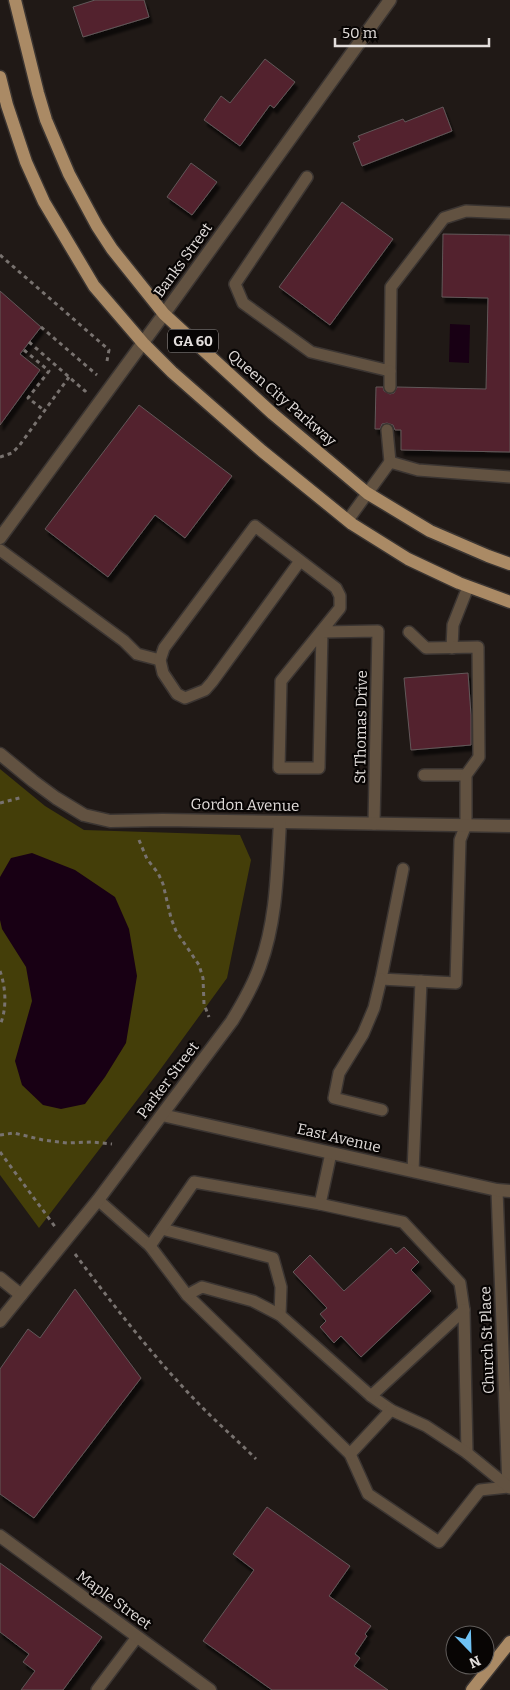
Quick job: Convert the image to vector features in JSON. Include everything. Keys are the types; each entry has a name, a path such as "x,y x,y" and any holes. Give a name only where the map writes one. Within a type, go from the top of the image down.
{"main road":[{"name":"Queen City Parkway","path":"15,0 46,120 69,174 97,226 112,249 164,314 273,414 367,493 430,531 510,564"},
{"name":"GA 60","path":"0,77 26,162 44,202 94,286 142,343 172,372 262,450 348,520 408,559 468,587 510,602"},
{"path":"472,1690 510,1642"}],"street":[{"name":"Banks Street","path":"0,538 390,0"},
{"name":"Gordon Avenue","path":"0,754 56,798 84,815 110,821 510,826"},
{"name":"Parker Street","path":"0,1321 98,1200 232,1021 248,994 260,966 269,937 274,907 280,822"},
{"name":"East Avenue","path":"162,1115 496,1190 510,1191"},
{"path":"0,1278 21,1295"},
{"name":"Maple Street","path":"0,1536 205,1689"}],"lane":[{"path":"307,177 236,284 242,303 311,352 390,371"},
{"path":"390,387 391,287 444,218 466,211 510,213"},
{"path":"348,520 390,462 387,430"},
{"path":"390,462 418,470 510,477"},
{"path":"300,561 205,690 185,698 177,694 163,673 160,660 164,648 255,526 336,588 340,596 340,608 281,681 279,768 319,768 322,632"},
{"path":"0,550 124,641 137,654 160,660"},
{"path":"452,648 453,625 468,587"},
{"name":"St Thomas Drive","path":"322,632 378,631 374,824"},
{"path":"381,979 456,983 460,840 466,825 466,775 479,757 478,647 426,648 408,632"},
{"path":"424,775 466,775"},
{"path":"382,1110 334,1098 339,1073 363,1034 374,1008 403,869"},
{"path":"412,1171 421,981"},
{"path":"320,1204 331,1153"},
{"path":"150,1246 194,1182 320,1204 403,1222 460,1282 464,1310 468,1453"},
{"name":"Church St Place","path":"496,1190 509,1488"},
{"path":"98,1200 150,1246 187,1295 350,1454 368,1494 439,1542 480,1490 509,1488"},
{"path":"162,1229 273,1258 281,1288 280,1315"},
{"path":"187,1295 202,1287 253,1301 280,1315 372,1396 391,1410 426,1426 468,1453 509,1488"},
{"path":"372,1396 464,1310"},
{"path":"350,1454 391,1410"},
{"path":"97,1690 137,1637"}],"path":[{"path":"0,255 109,350 108,359 97,375 41,327"},
{"path":"29,342 85,391 91,383"},
{"path":"24,350 49,371 28,398 45,411"},
{"path":"0,457 12,453 19,446 69,377"},
{"path":"0,803 23,797"},
{"path":"139,840 147,859 158,873 163,884 170,918 176,931 199,965 203,978 204,1004 209,1017"},
{"path":"0,971 5,992 4,1016 0,1025"},
{"path":"0,1135 14,1133 43,1140 67,1143 92,1142 112,1144"},
{"path":"0,1152 55,1227"},
{"path":"74,1253 116,1309 156,1356 196,1401 256,1459"}],"shaded area":[{"path":"450,324 470,325 469,363 449,362"},
{"path":"0,769 45,806 84,830 240,835 251,860 227,978 157,1074 39,1228 0,1175"},
{"path":"32,853 75,870 115,897 129,929 137,976 126,1043 105,1077 85,1104 61,1109 43,1105 22,1085 15,1061 32,1001 26,967 2,929 0,920 0,877 11,858"}],"building":[{"path":"95,0 144,0 149,17 83,37 73,7"},
{"path":"265,59 295,82 274,108 270,105 240,146 204,120 221,96 230,103"},
{"path":"443,107 452,131 362,166 353,143 360,140 358,136 403,119 405,122"},
{"path":"191,163 217,182 192,215 167,197"},
{"path":"342,202 393,239 330,325 279,287"},
{"path":"443,234 510,235 510,452 401,450 401,430 395,430 393,425 387,423 382,424 380,429 375,429 376,387 383,387 384,391 390,394 394,393 397,387 486,389 488,298 442,297"},
{"path":"0,291 41,327 20,354 40,370 0,425"},
{"path":"139,405 232,476 185,538 155,515 108,577 45,529"},
{"path":"468,673 471,745 411,750 404,678"},
{"path":"404,1247 419,1262 411,1270 431,1291 361,1357 341,1336 334,1343 320,1327 326,1321 320,1314 327,1308 293,1272 310,1255 344,1291 391,1248 396,1254"},
{"path":"75,1289 141,1378 34,1518 0,1494 0,1369 28,1329 40,1338"},
{"path":"267,1507 350,1566 329,1596 371,1626 355,1654 360,1658 354,1666 388,1690 272,1690 203,1641 254,1570 233,1554"},
{"path":"0,1563 102,1637 63,1690 21,1690 35,1671 23,1662 29,1654 0,1632"}]}
